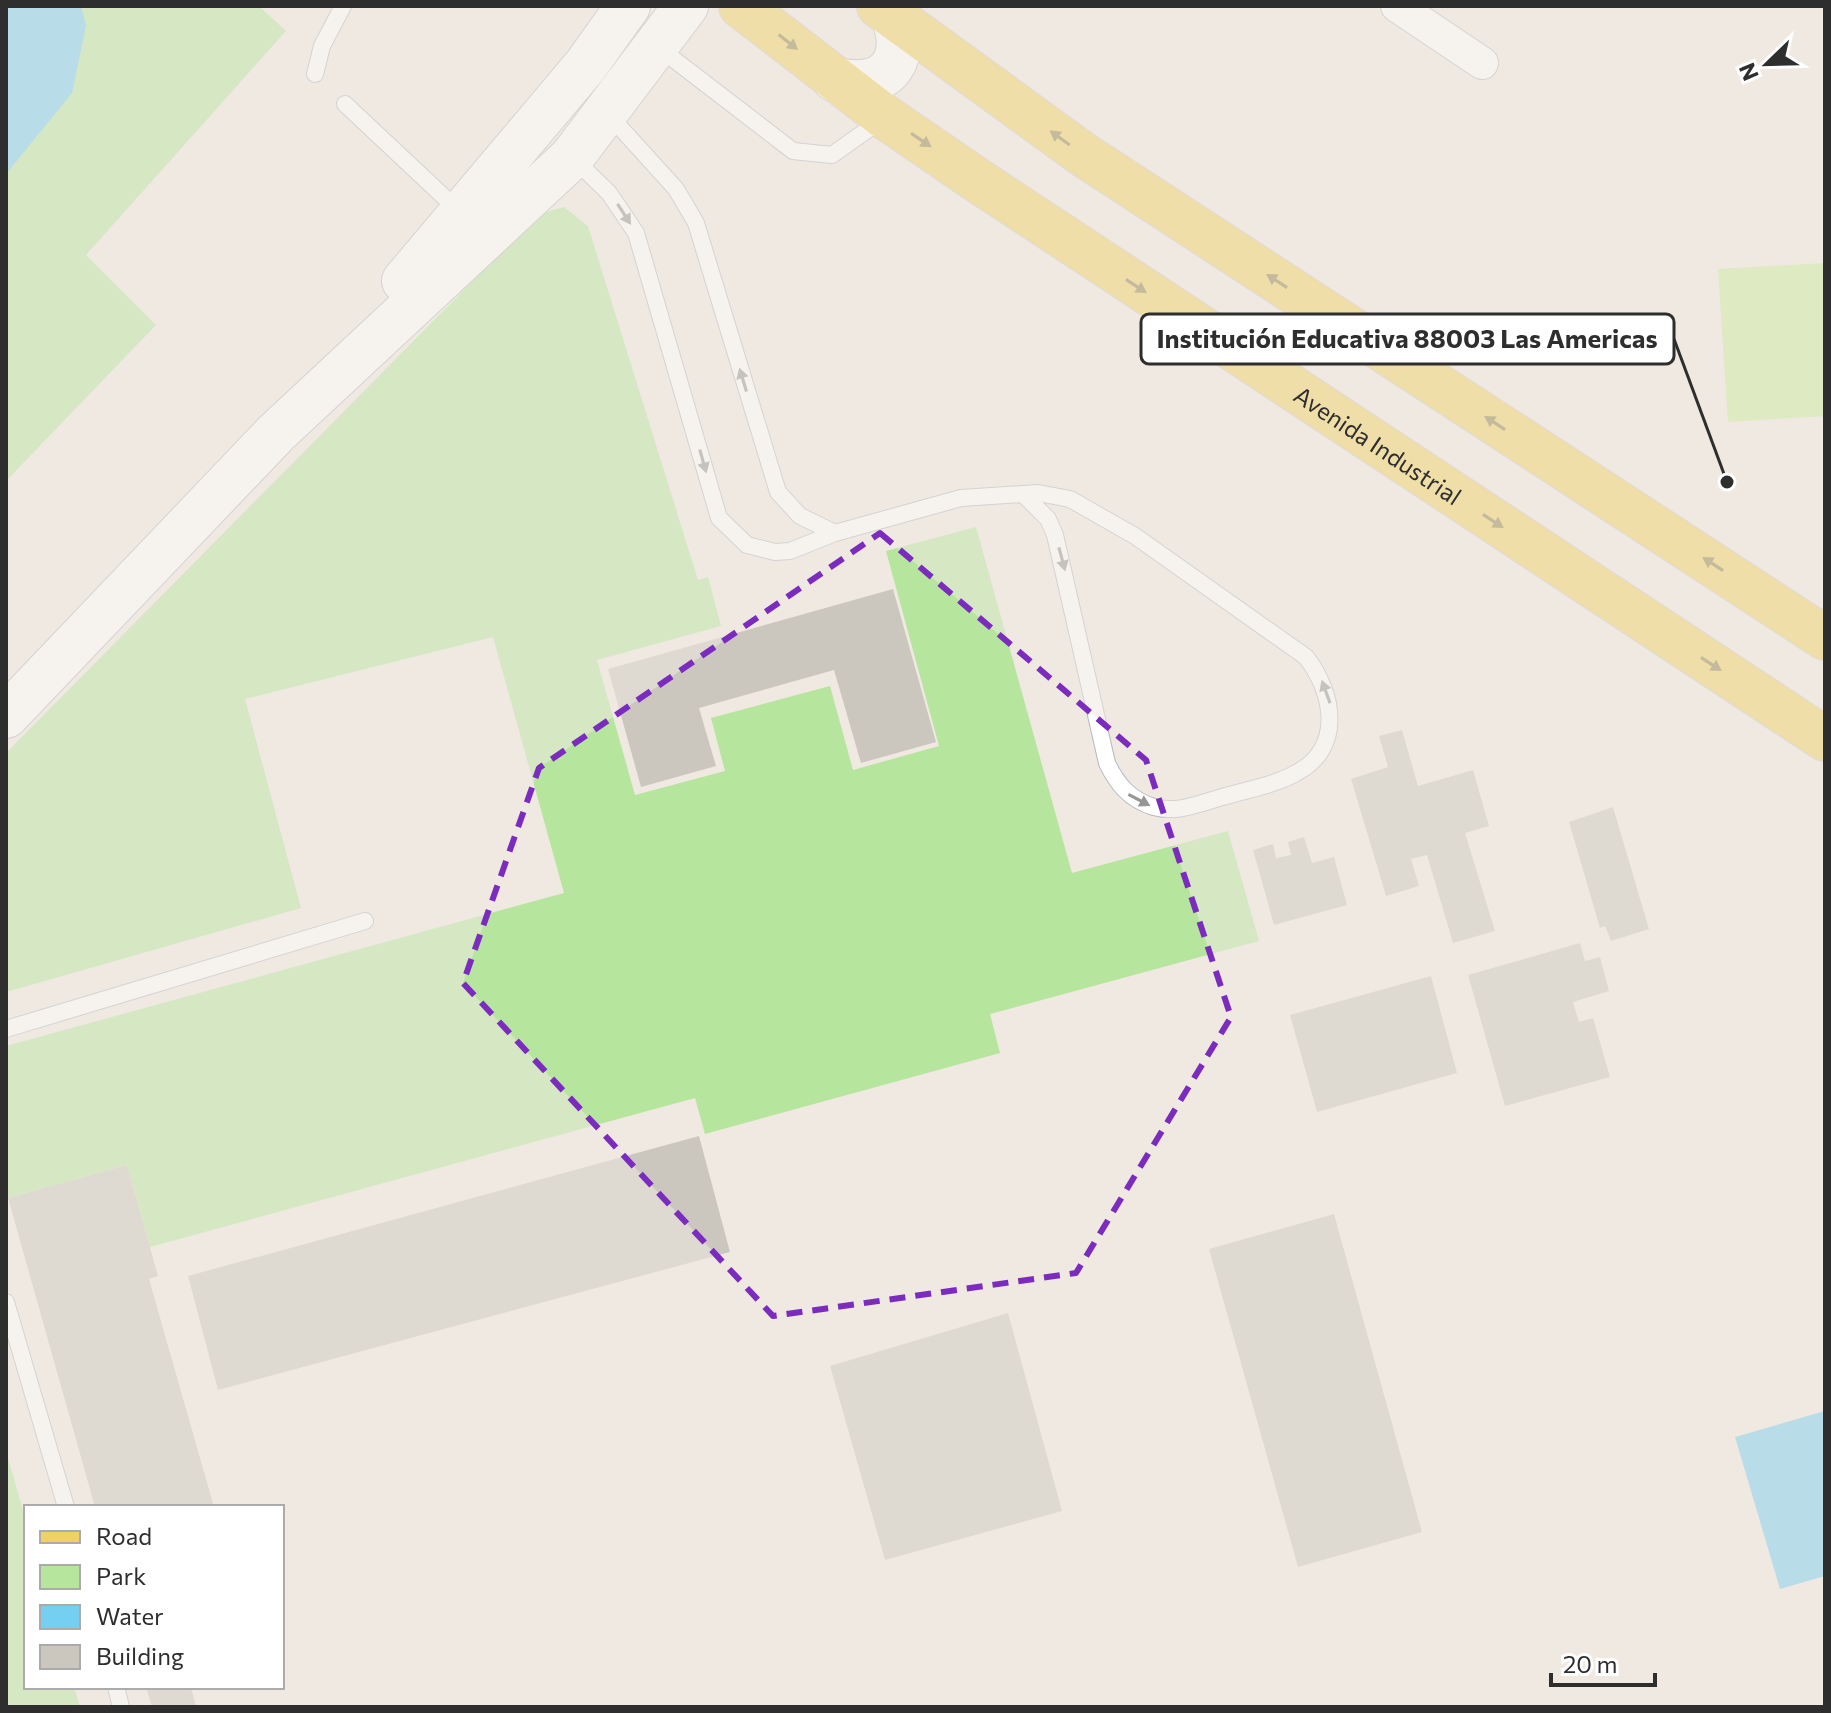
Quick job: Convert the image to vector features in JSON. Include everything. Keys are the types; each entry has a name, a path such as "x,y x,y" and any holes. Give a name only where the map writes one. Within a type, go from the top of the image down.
{"main road":[{"name":"Avenida Industrial","path":"741,6 885,117 1825,739"},
{"path":"887,10 1084,155 1825,638"}],"street":[{"path":"276,433 586,65 628,6"},
{"path":"6,716 276,433 572,157 686,6"},
{"path":"1397,6 1482,63"},
{"path":"834,79 860,83 884,75 898,55 901,42 887,10"}],"lane":[{"path":"315,74 322,46 343,6"},
{"path":"657,47 793,151 832,155 885,117"},
{"path":"345,104 461,214"},
{"path":"606,112 676,189 696,223 778,492 800,516 835,533"},
{"path":"572,157 609,193 636,233 719,518 726,528 747,545 775,552 790,551 835,533 961,498 1023,494 1052,494 1087,505 1306,657 1318,673 1331,707 1326,740 1309,765 1282,780 1174,810 1141,803 1127,793 1107,763 1055,535 1048,519 1023,494"},
{"path":"6,1029 365,921"},
{"path":"6,1302 65,1505"}],"highlighted area":[{"path":"880,533 1146,760 1231,1017 1076,1273 773,1316 463,983 539,768"}],"green space":[{"path":"6,6 259,6 286,31 86,255 156,325 6,481"},
{"path":"564,207 588,226 698,580 708,577 721,626 597,660 635,795 725,771 711,718 830,686 853,770 939,746 886,551 976,527 1072,873 1228,831 1259,941 990,1014 1000,1053 705,1134 695,1098 150,1247 127,1165 8,1198 6,1046 564,893 493,637 245,699 301,908 6,992 6,753 539,214"},
{"path":"1825,263 1825,416 1728,422 1718,269"},
{"path":"6,1451 24,1514 24,1689 75,1689 80,1707 6,1707"}],"water":[{"path":"6,6 81,6 86,26 72,93 6,174"},
{"path":"1825,1411 1825,1576 1780,1589 1735,1437"}],"building":[{"path":"893,589 936,742 861,763 834,670 699,708 716,766 641,787 608,669"},
{"path":"1402,730 1418,786 1473,770 1489,826 1465,833 1495,931 1453,943 1427,855 1411,859 1419,886 1386,896 1351,779 1388,767 1379,736"},
{"path":"1613,807 1649,929 1611,941 1605,926 1600,928 1569,822"},
{"path":"1304,837 1312,863 1334,857 1347,905 1274,925 1253,850 1273,844 1276,858 1291,855 1288,842"},
{"path":"1580,943 1585,961 1600,957 1609,991 1573,1002 1579,1022 1593,1018 1610,1077 1505,1106 1468,975"},
{"path":"1431,976 1457,1073 1317,1112 1290,1015"},
{"path":"699,1136 730,1252 218,1390 188,1276"},
{"path":"127,1165 158,1276 149,1279 213,1505 94,1505 8,1198"},
{"path":"1334,1214 1422,1532 1298,1567 1209,1249"},
{"path":"1008,1313 1062,1511 885,1560 830,1366"},
{"path":"147,1689 192,1689 196,1707 152,1707"}],"place":[{"name":"Institución Educativa 88003 Las Americas","path":"1727,482"}]}
